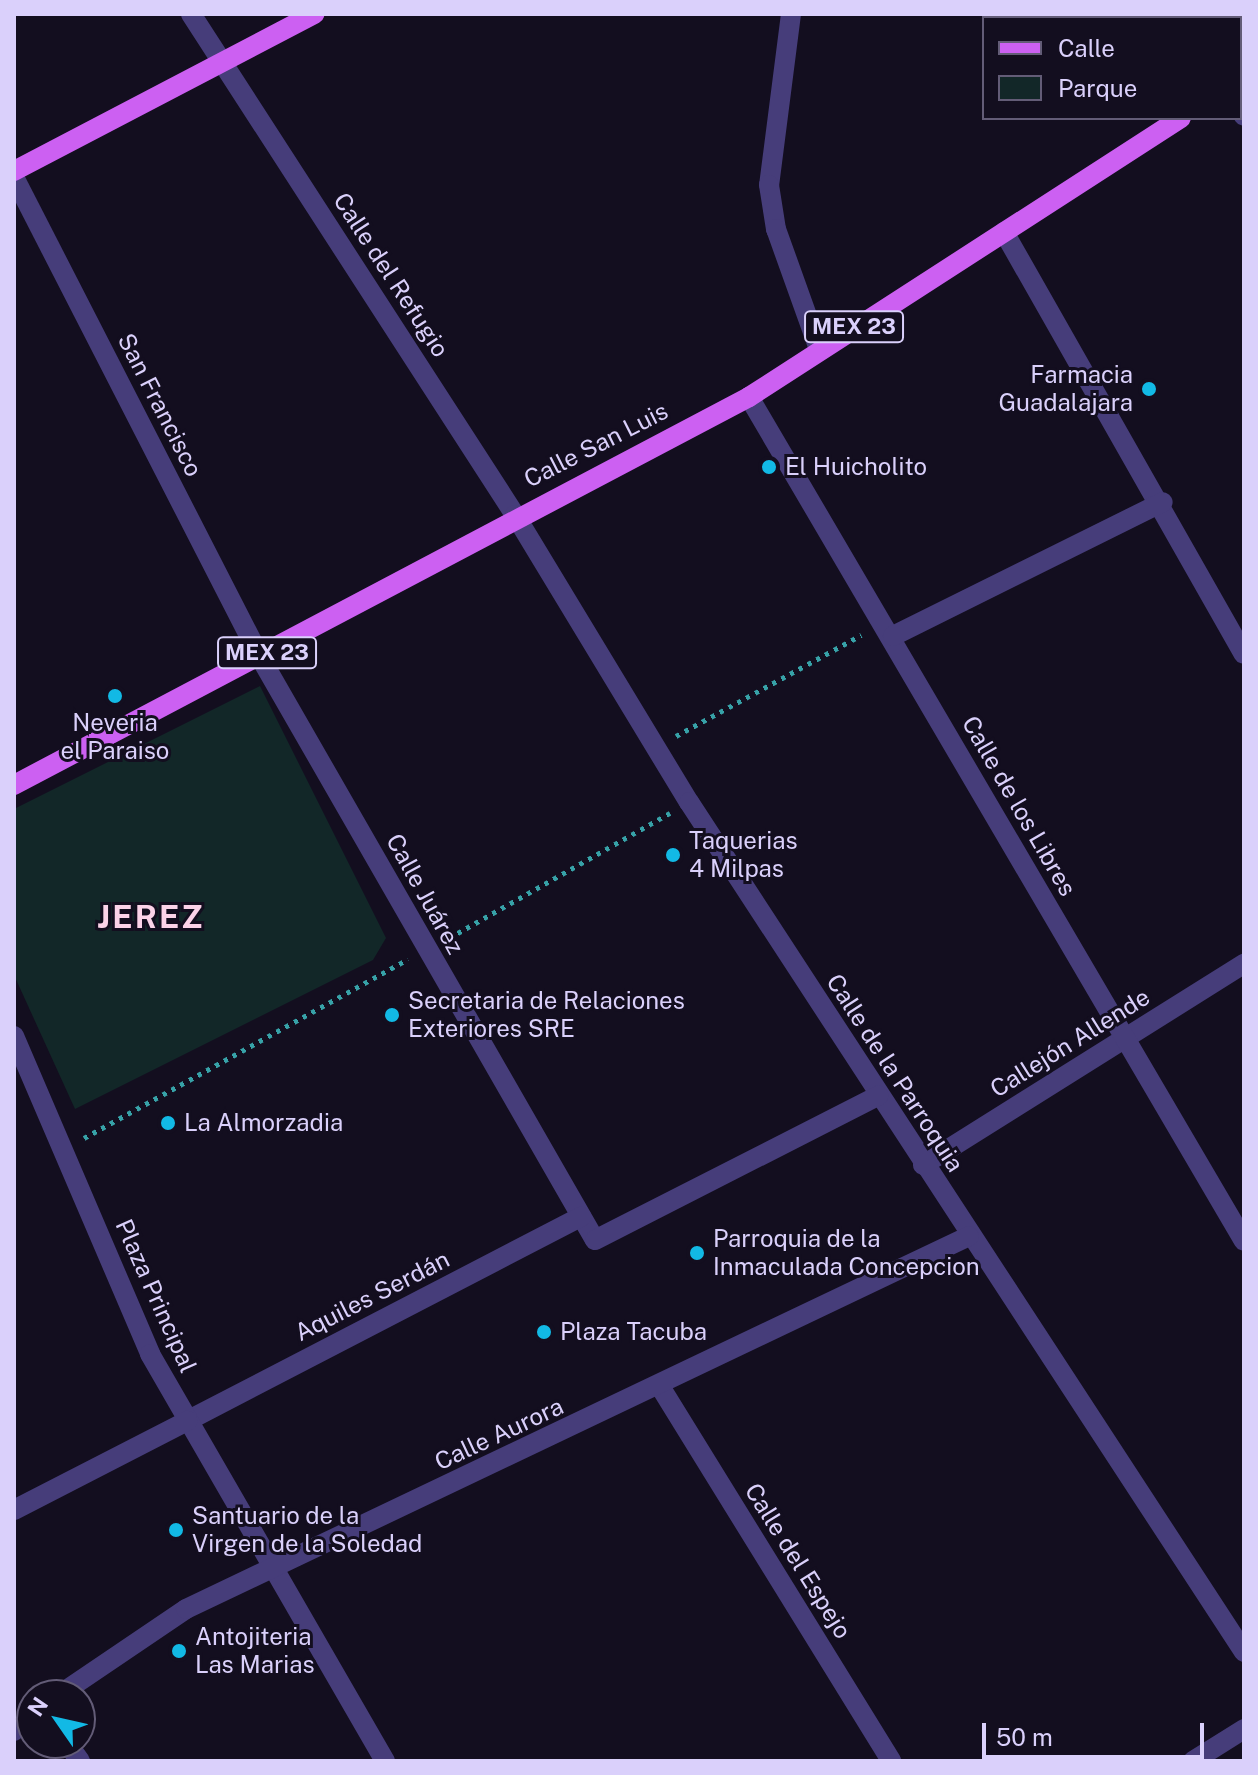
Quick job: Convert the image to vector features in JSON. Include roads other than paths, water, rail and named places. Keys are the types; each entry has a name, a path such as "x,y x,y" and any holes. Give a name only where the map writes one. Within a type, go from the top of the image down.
{"main road":[{"path":"14,174 314,14"},
{"name":"Calle San Luis","path":"14,785 260,657 515,515 749,397 1178,120"}],"street":[{"name":"Calle del Refugio","path":"191,14 515,515"},
{"path":"791,14 769,185 776,229 819,349"},
{"name":"San Francisco","path":"14,174 260,657"},
{"path":"1004,232 1163,502 1244,654"},
{"name":"Calle de los Libres","path":"749,397 890,628 1244,1241"},
{"path":"890,628 1163,502"},
{"name":"Calle de la Parroquia","path":"515,515 689,802 969,1236 1244,1652"},
{"name":"Calle Juárez","path":"260,657 595,1240 878,1096"},
{"name":"Callejón Allende","path":"923,1165 1244,964"},
{"name":"Plaza Principal","path":"14,1036 150,1354 270,1568 385,1761"},
{"name":"Aquiles Serdán","path":"14,1510 581,1217"},
{"name":"Calle Aurora","path":"83,1679 186,1609 661,1388 969,1236"},
{"name":"Calle del Espejo","path":"661,1388 891,1761"},
{"path":"1193,1761 1244,1729"}],"place":[{"name":"Farmacia Guadalajara","path":"1149,389"},
{"name":"El Huicholito","path":"769,467"},
{"name":"Neveria el Paraiso","path":"115,696"},
{"name":"Taquerias 4 Milpas","path":"673,855"},
{"name":"Secretaria de Relaciones Exteriores SRE","path":"392,1015"},
{"name":"La Almorzadia","path":"168,1123"},
{"name":"Parroquia de la Inmaculada Concepcion","path":"697,1253"},
{"name":"Plaza Tacuba","path":"544,1332"},
{"name":"Santuario de la Virgen de la Soledad","path":"176,1530"},
{"name":"Antojiteria Las Marias","path":"179,1651"}],"district":[{"name":"JEREZ","path":"151,917"}]}
